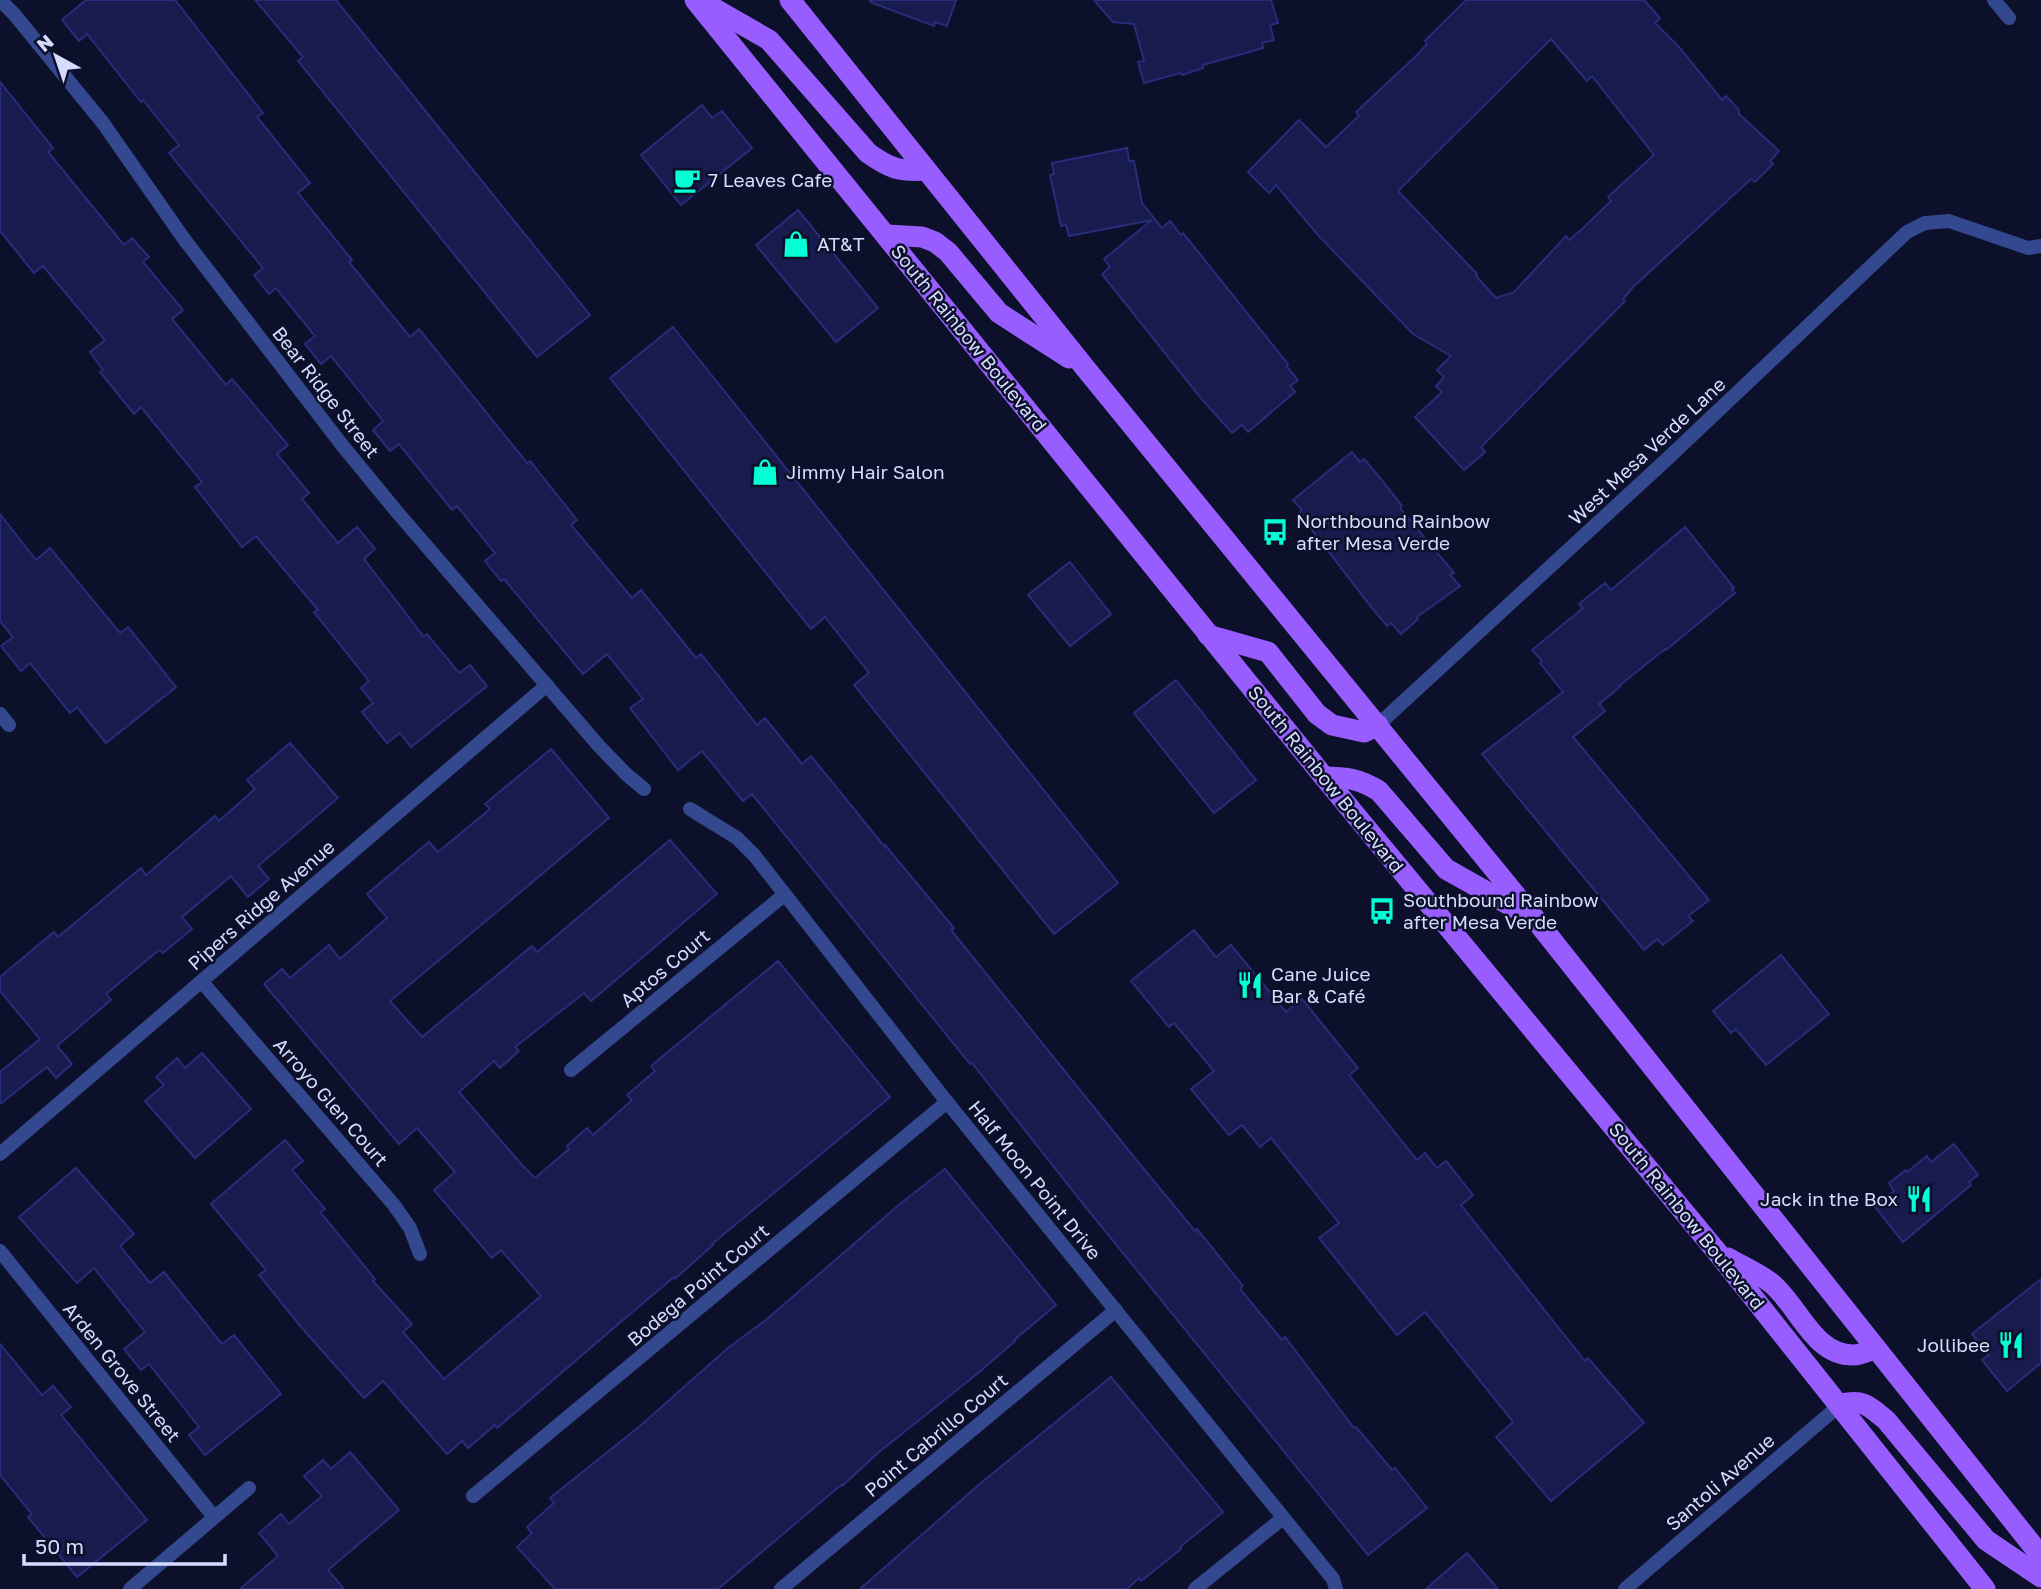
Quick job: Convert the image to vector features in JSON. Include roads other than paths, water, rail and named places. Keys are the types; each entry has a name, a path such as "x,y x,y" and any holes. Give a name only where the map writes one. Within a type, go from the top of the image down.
{"main road":[{"path":"697,0 769,40 867,153 887,167 907,171 926,170"},
{"name":"South Rainbow Boulevard","path":"697,0 1208,635 1717,1252 1985,1589"},
{"path":"790,0 1086,369 1535,919 2041,1556"},
{"path":"887,235 922,237 935,242 948,252 999,313 1086,369"},
{"path":"1208,635 1268,652 1317,714 1332,725 1364,732 1378,725"},
{"path":"1324,777 1347,776 1366,782 1388,802 1446,869 1535,919"},
{"path":"1717,1252 1771,1283 1816,1337 1828,1347 1838,1353 1856,1356 1874,1349"},
{"path":"1840,1404 1866,1404 1886,1420 1986,1540 2041,1577"}],"street":[{"name":"Bear Ridge Street","path":"0,0 15,14 103,122 184,239 342,445 608,755 645,789"},
{"path":"1994,0 2009,18"},
{"name":"West Mesa Verde Lane","path":"1378,725 1666,460 1907,232 1924,223 1949,221 2028,248 2041,246"},
{"name":"Pipers Ridge Avenue","path":"0,1154 547,685"},
{"name":"Half Moon Point Drive","path":"690,809 737,838 1333,1579 1336,1589"},
{"name":"Aptos Court","path":"571,1070 784,895"},
{"name":"Arroyo Glen Court","path":"202,982 394,1205 410,1228 420,1254"},
{"name":"Bodega Point Court","path":"473,1496 947,1102"},
{"name":"Arden Grove Street","path":"0,1251 214,1517"},
{"name":"Point Cabrillo Court","path":"781,1589 1116,1310"},
{"name":"Santoli Avenue","path":"1625,1589 1840,1404"},
{"path":"130,1589 248,1488"},
{"path":"1195,1589 1283,1518"}],"place":[{"name":"7 Leaves Cafe","path":"687,180"},
{"name":"AT&T","path":"796,244"},
{"name":"Jimmy Hair Salon","path":"765,472"},
{"name":"Northbound Rainbow after Mesa Verde","path":"1275,532"},
{"name":"Southbound Rainbow after Mesa Verde","path":"1382,911"},
{"name":"Cane Juice Bar & Café","path":"1250,985"},
{"name":"Jack in the Box","path":"1919,1199"},
{"name":"Jollibee","path":"2011,1345"}]}
